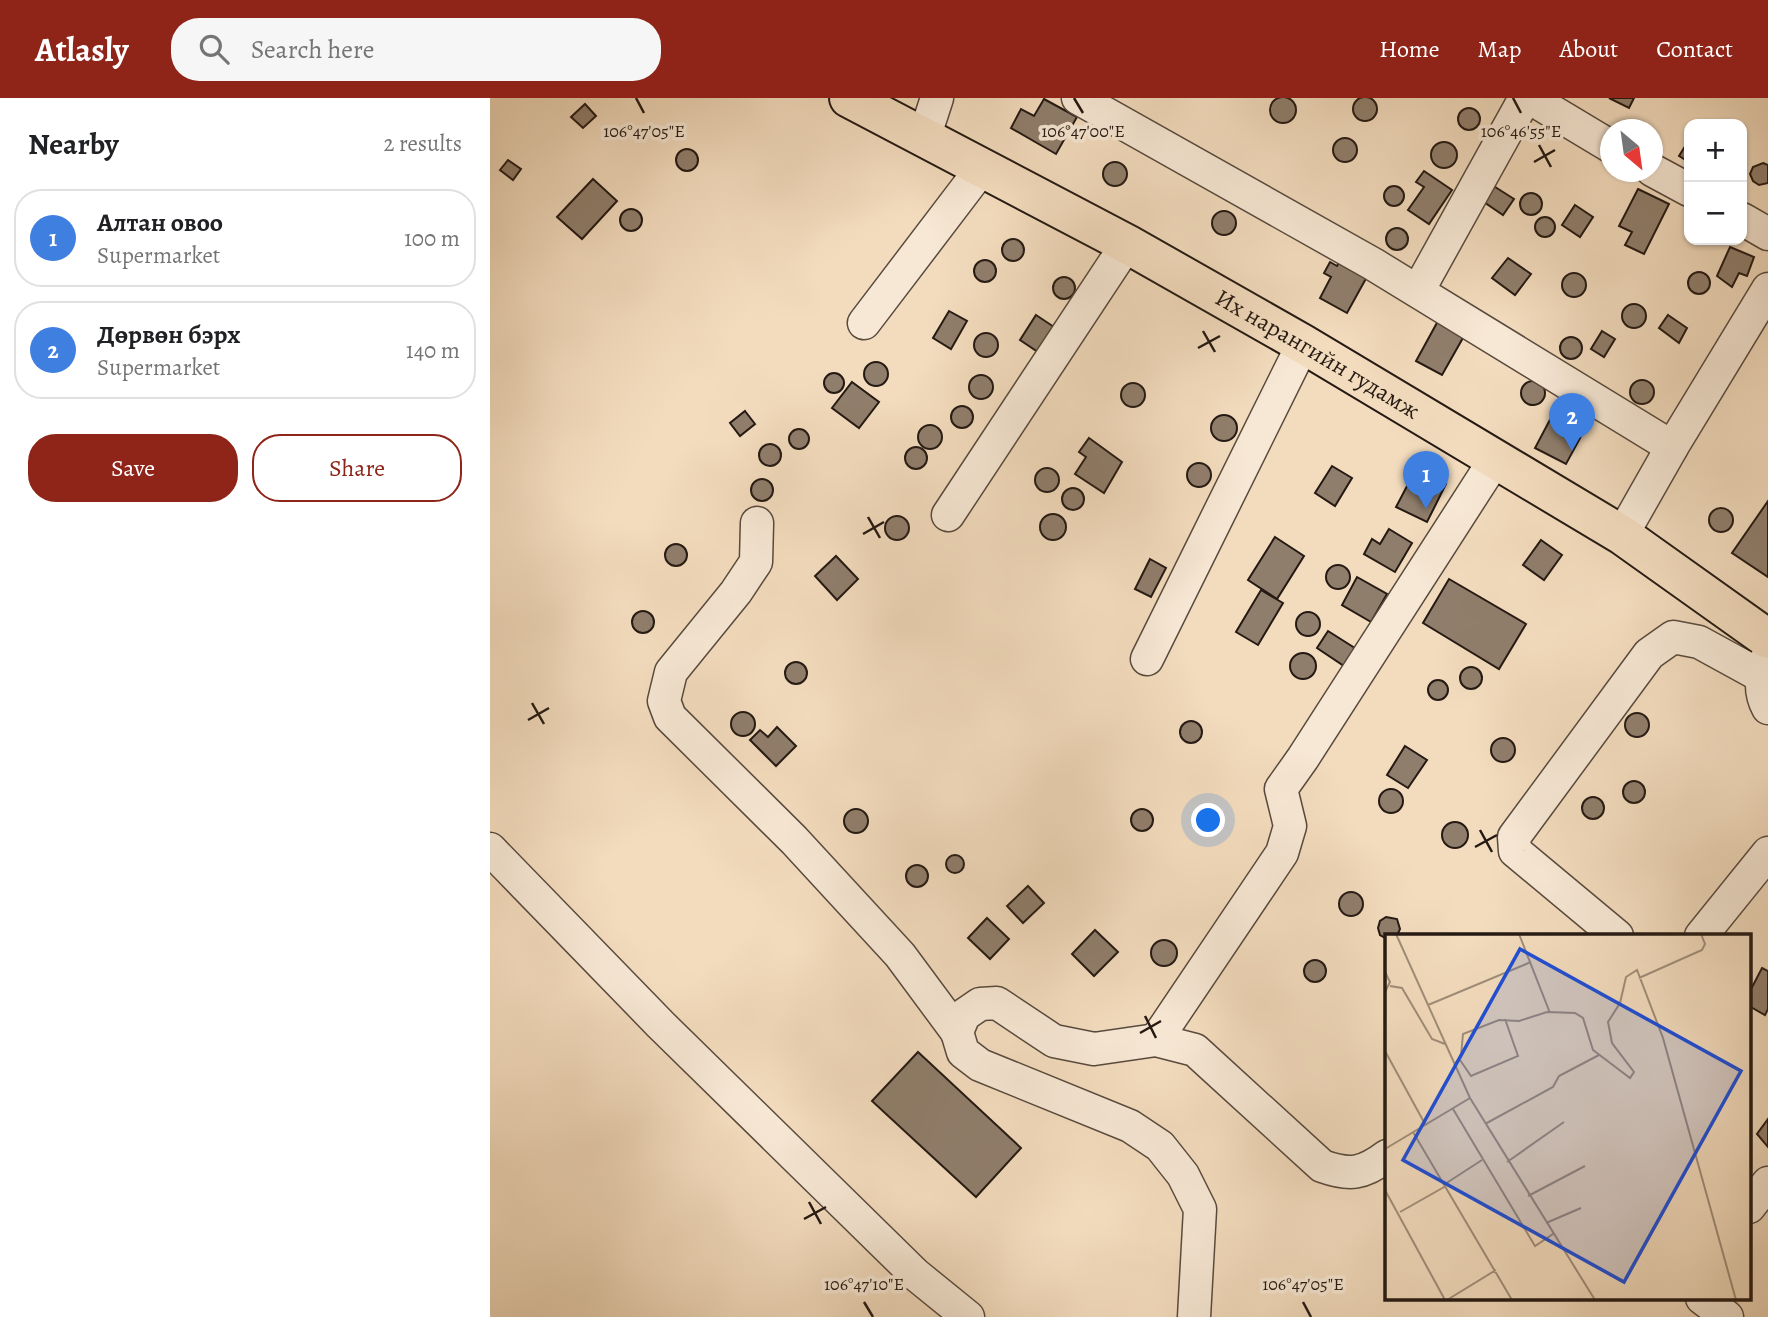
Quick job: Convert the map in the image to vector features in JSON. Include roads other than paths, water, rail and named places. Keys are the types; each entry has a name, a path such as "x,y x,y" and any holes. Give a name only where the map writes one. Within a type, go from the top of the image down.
{"main road":[{"name":"Их нарангийн гудамж","path":"849,98 1127,244 1303,344 1622,535 1768,639"}],"street":[{"path":"924,138 937,98"},
{"path":"1078,98 1418,291 1672,447"},
{"path":"1418,291 1525,98"},
{"path":"1531,98 1600,139"},
{"path":"864,323 982,169"},
{"path":"1663,176 1684,187"},
{"path":"1747,222 1768,234"},
{"path":"948,515 1127,244"},
{"path":"1622,535 1672,447 1764,306"},
{"path":"1147,659 1303,344"},
{"path":"1156,1041 1282,853 1290,826 1281,789 1496,458"},
{"path":"757,523 757,562 671,672 664,701 670,717 794,840 900,955 957,1032 963,1052 980,1065 1130,1126 1160,1146 1183,1175 1200,1209 1194,1317"},
{"path":"1615,934 1515,851 1514,837 1649,654 1673,637 1699,642 1765,665 1763,700 1768,708"},
{"path":"490,849 660,1024 846,1207 915,1274 968,1317"},
{"path":"1703,934 1768,853"},
{"path":"957,1032 964,1015 979,1004 997,1003 1054,1041 1094,1049 1156,1041 1195,1050 1322,1166 1342,1173 1369,1169 1385,1157"},
{"path":"1750,1206 1768,1183"},
{"path":"1705,1300 1727,1317"}],"place":[{"name":"Дөрвөн бэрх","path":"1572,451"},
{"name":"Алтан овоо","path":"1426,509"}]}
